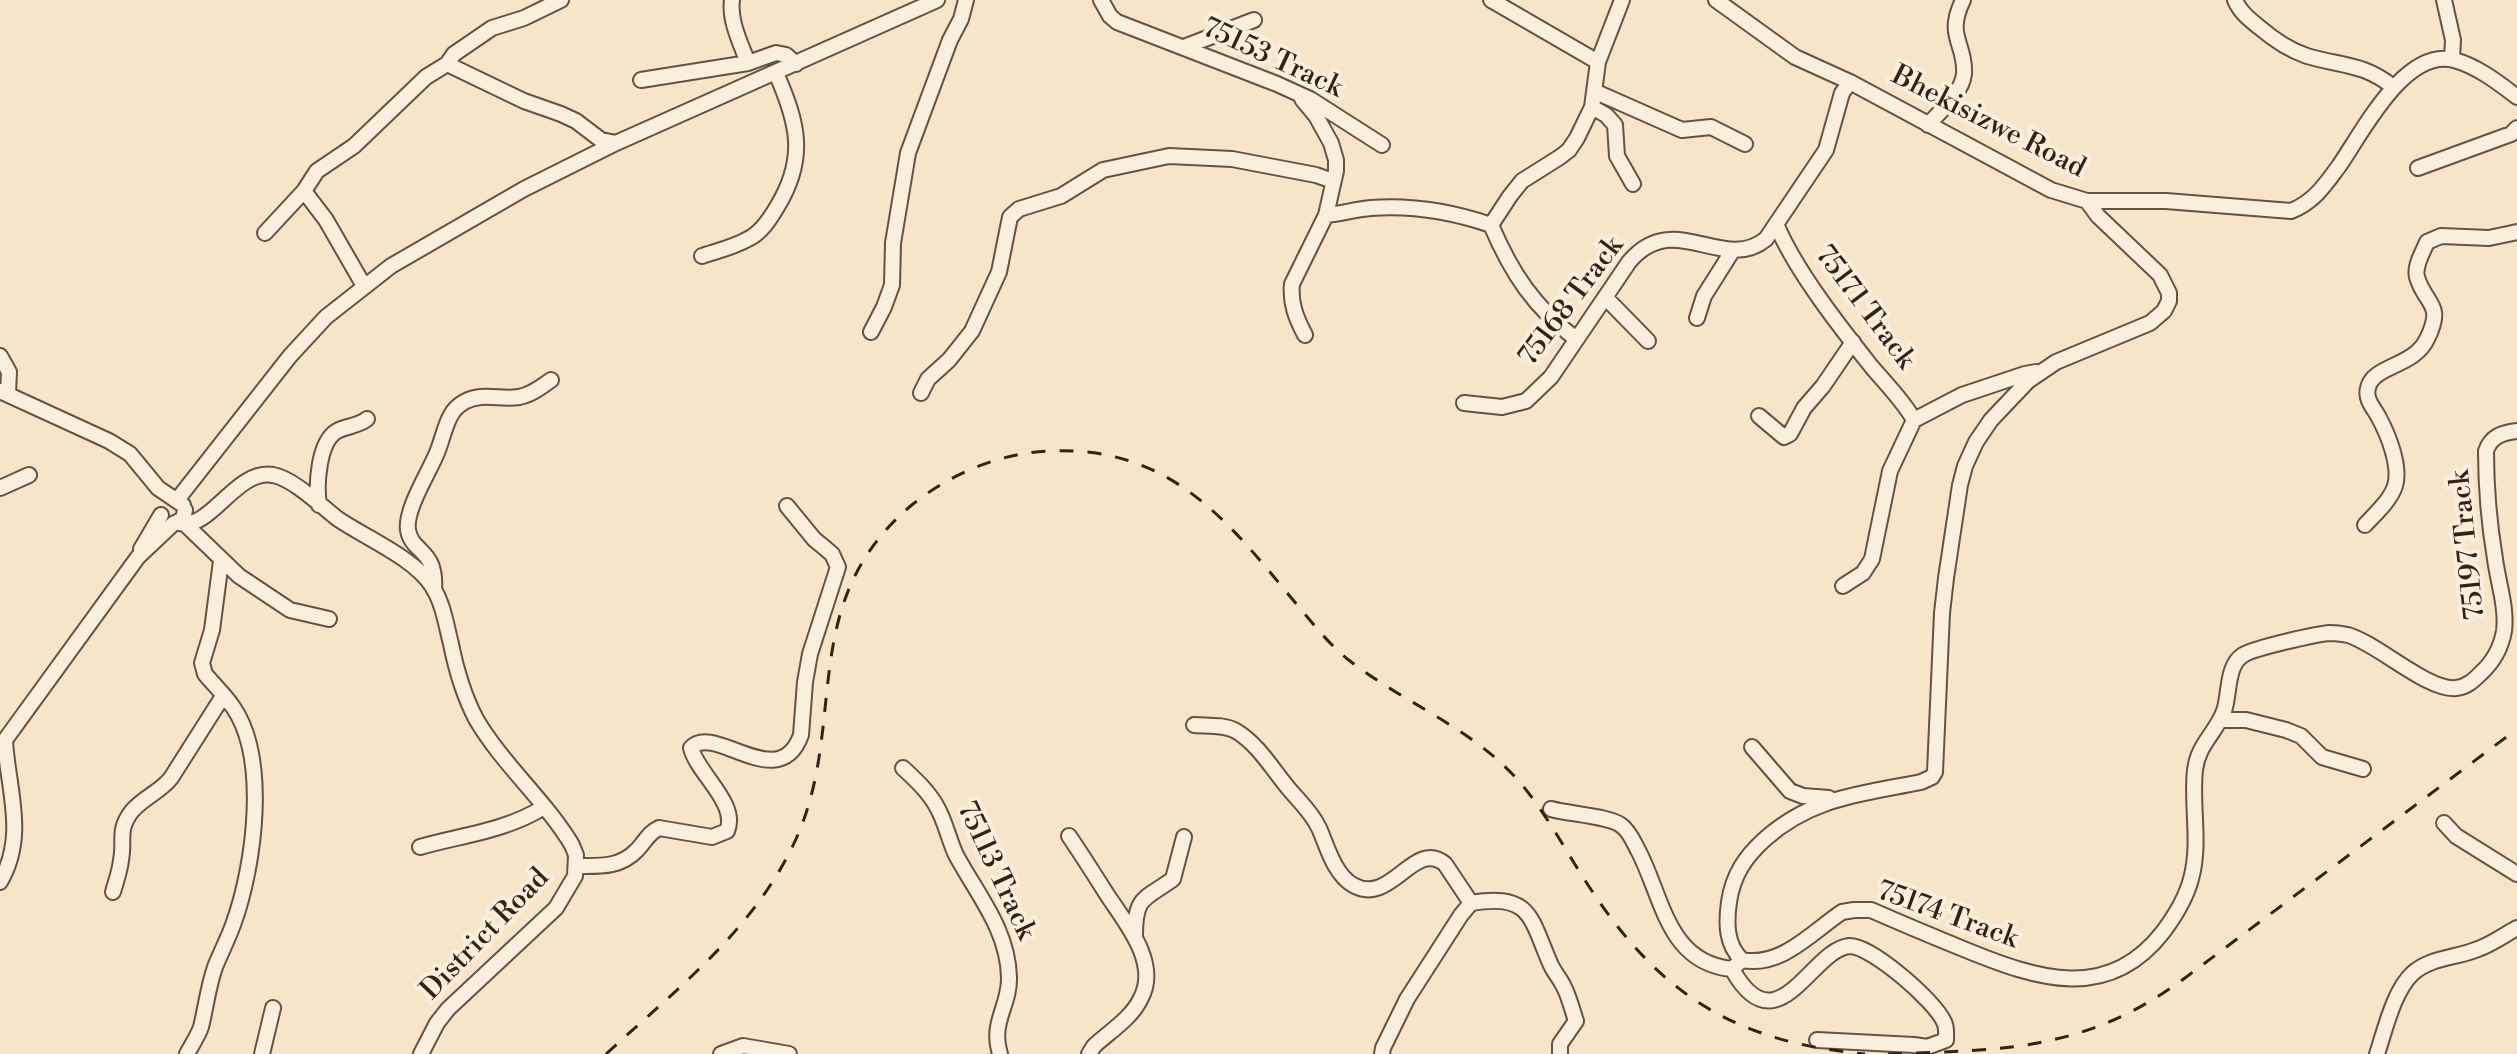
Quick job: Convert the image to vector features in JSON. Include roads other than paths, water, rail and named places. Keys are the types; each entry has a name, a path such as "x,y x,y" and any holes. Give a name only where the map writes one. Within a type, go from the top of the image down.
{"street":[{"path":"265,233 304,191 317,171 354,146 426,77 447,64 454,54 492,28 524,18 561,0"},
{"path":"732,0 736,29 748,63"},
{"path":"0,882 16,831 2,744 138,557 175,513 207,462 290,356 326,317 391,266 524,189 616,143 937,0"},
{"path":"871,332 892,285 893,243 908,153 966,0"},
{"name":"75153 Track","path":"1101,0 1117,22 1296,93 1382,145"},
{"path":"1491,0 1598,62"},
{"path":"1491,225 1517,186 1565,153 1577,138 1594,100 1598,62 1622,0"},
{"name":"Bhekisizwe Road","path":"1716,0 1795,57 1850,82 2051,190 2087,201 2166,201 2291,211 2305,205 2322,190 2393,87 2422,64 2437,59 2452,59"},
{"path":"1928,125 1958,90 1962,80 1963,65 1955,29 1963,0"},
{"path":"2444,0 2453,40 2452,59 2478,70 2517,97"},
{"path":"2237,4 2288,47 2306,56 2370,71 2393,87"},
{"path":"1184,47 1254,20"},
{"path":"641,80 748,63 776,53 786,55 796,64"},
{"path":"447,64 484,80 502,92 576,121 601,140 616,143"},
{"path":"702,256 750,239 780,203 791,179 797,144 776,73"},
{"path":"1697,318 1704,296 1733,250 1758,246 1777,226 1826,150 1842,93 1850,82"},
{"path":"1296,93 1316,116 1331,143 1336,160 1326,215 1298,268 1291,296 1294,312 1305,335"},
{"path":"1594,100 1682,130 1711,127 1745,144"},
{"path":"1594,100 1615,125 1617,156 1633,184"},
{"path":"2418,168 2511,134 2517,128"},
{"path":"921,393 928,379 949,360 972,331 999,272 1010,217 1019,209 1061,196 1095,173 1169,156 1253,162 1333,181"},
{"path":"304,191 326,220 364,286"},
{"path":"1817,1040 1927,1047 1946,1040 1945,1023 1929,1002 1884,962 1854,946 1841,948 1831,955 1786,995 1759,998 1746,990 1730,942 1727,915 1732,885 1753,850 1792,818 1838,798 1921,782 1935,772 1942,613 1965,466 1976,442 1991,420 2040,372 2087,348 2150,323 2164,311 2169,301 2169,293 2160,275 2098,216 2087,201"},
{"path":"1326,215 1367,208 1416,209 1458,215 1491,225 1517,278 1539,306 1576,339"},
{"name":"75171 Track","path":"1777,226 1798,265 1914,420"},
{"path":"2365,525 2394,490 2396,476 2388,439 2367,397 2368,386 2380,372 2418,354 2434,325 2432,303 2417,277 2427,242 2434,237 2489,238 2517,232"},
{"name":"75168 Track","path":"1464,403 1502,407 1526,401 1551,377 1635,255 1645,246 1671,239 1733,250"},
{"path":"1605,297 1648,341"},
{"path":"1759,416 1778,434 1784,437 1790,434 1804,408 1853,342"},
{"path":"0,356 9,372 4,392 109,441 135,458 175,513 239,576 290,610 329,619"},
{"path":"1843,586 1863,573 1872,559 1890,471 1914,420 1979,388 2040,372"},
{"path":"434,590 434,569 430,559 407,528 411,510 453,412 460,404 474,398 519,397 533,393 551,380"},
{"path":"319,505 317,477 330,437 367,419"},
{"name":"75197 Track","path":"2221,720 2233,669 2243,655 2326,633 2349,635 2364,641 2431,681 2450,688 2466,686 2491,664 2504,629 2488,512 2486,451 2494,437 2517,431"},
{"path":"0,488 29,475"},
{"name":"District Road","path":"175,513 207,513 248,480 275,475 413,567 434,590 476,718 572,845 577,866 573,883 556,908 448,1009 421,1054"},
{"path":"577,866 618,864 659,828 712,837 727,831 730,819 726,806 695,762 692,745 698,742 717,745 772,760 786,757 793,749 801,735 810,654 838,567 832,554 814,539 787,506"},
{"path":"187,1054 200,1029 208,988 234,923 251,855 256,783 253,762 234,708 202,668 212,630 221,561"},
{"path":"113,892 121,861 121,833 126,821 144,799 171,778 223,696"},
{"path":"2221,720 2262,723 2286,730 2301,736 2322,757 2363,769"},
{"name":"75174 Track","path":"1737,965 1764,962 1779,956 1842,912 1863,910 1871,910 1989,960 2055,979 2086,979 2110,973 2130,963 2154,944 2183,899 2193,868 2195,768 2201,747 2221,720"},
{"path":"1194,725 1228,727 1245,737 1314,818 1329,854 1354,886 1375,890 1385,886 1411,864 1432,858 1445,864 1471,903"},
{"path":"1752,747 1790,791 1803,796 1838,798"},
{"name":"75113 Track","path":"903,768 932,797 955,852 993,917 1005,947 1010,979 995,1038 1000,1054"},
{"path":"420,847 499,829 544,807"},
{"path":"1551,809 1608,819 1622,825 1643,860 1662,908 1682,946 1701,962 1718,968 1737,965"},
{"path":"2444,823 2456,836 2517,874"},
{"path":"1069,836 1135,936 1144,960 1145,983 1138,1005 1089,1054"},
{"path":"1135,936 1135,910 1147,897 1173,879 1184,837"},
{"path":"1382,1054 1407,999 1471,903 1487,900 1514,903 1533,919 1551,965 1564,985 1576,1021 1560,1044 1560,1054"},
{"path":"2377,1054 2392,1010 2413,973 2440,959 2493,943 2517,928"},
{"path":"262,1054 273,1008"},
{"path":"721,1054 743,1046 789,1054"}],"railway":[{"path":"606,1054 687,981 737,929 779,871 796,839 811,795 820,751 838,622 852,581 876,542 913,504 960,474 995,460 1050,451 1092,453 1128,460 1161,474 1190,492 1217,515 1342,654 1371,676 1458,730 1517,779 1617,926 1674,985 1740,1025 1819,1048 1865,1054"},
{"path":"1888,1054 1970,1051 2043,1042 2113,1020 2149,1002 2517,729"}]}
